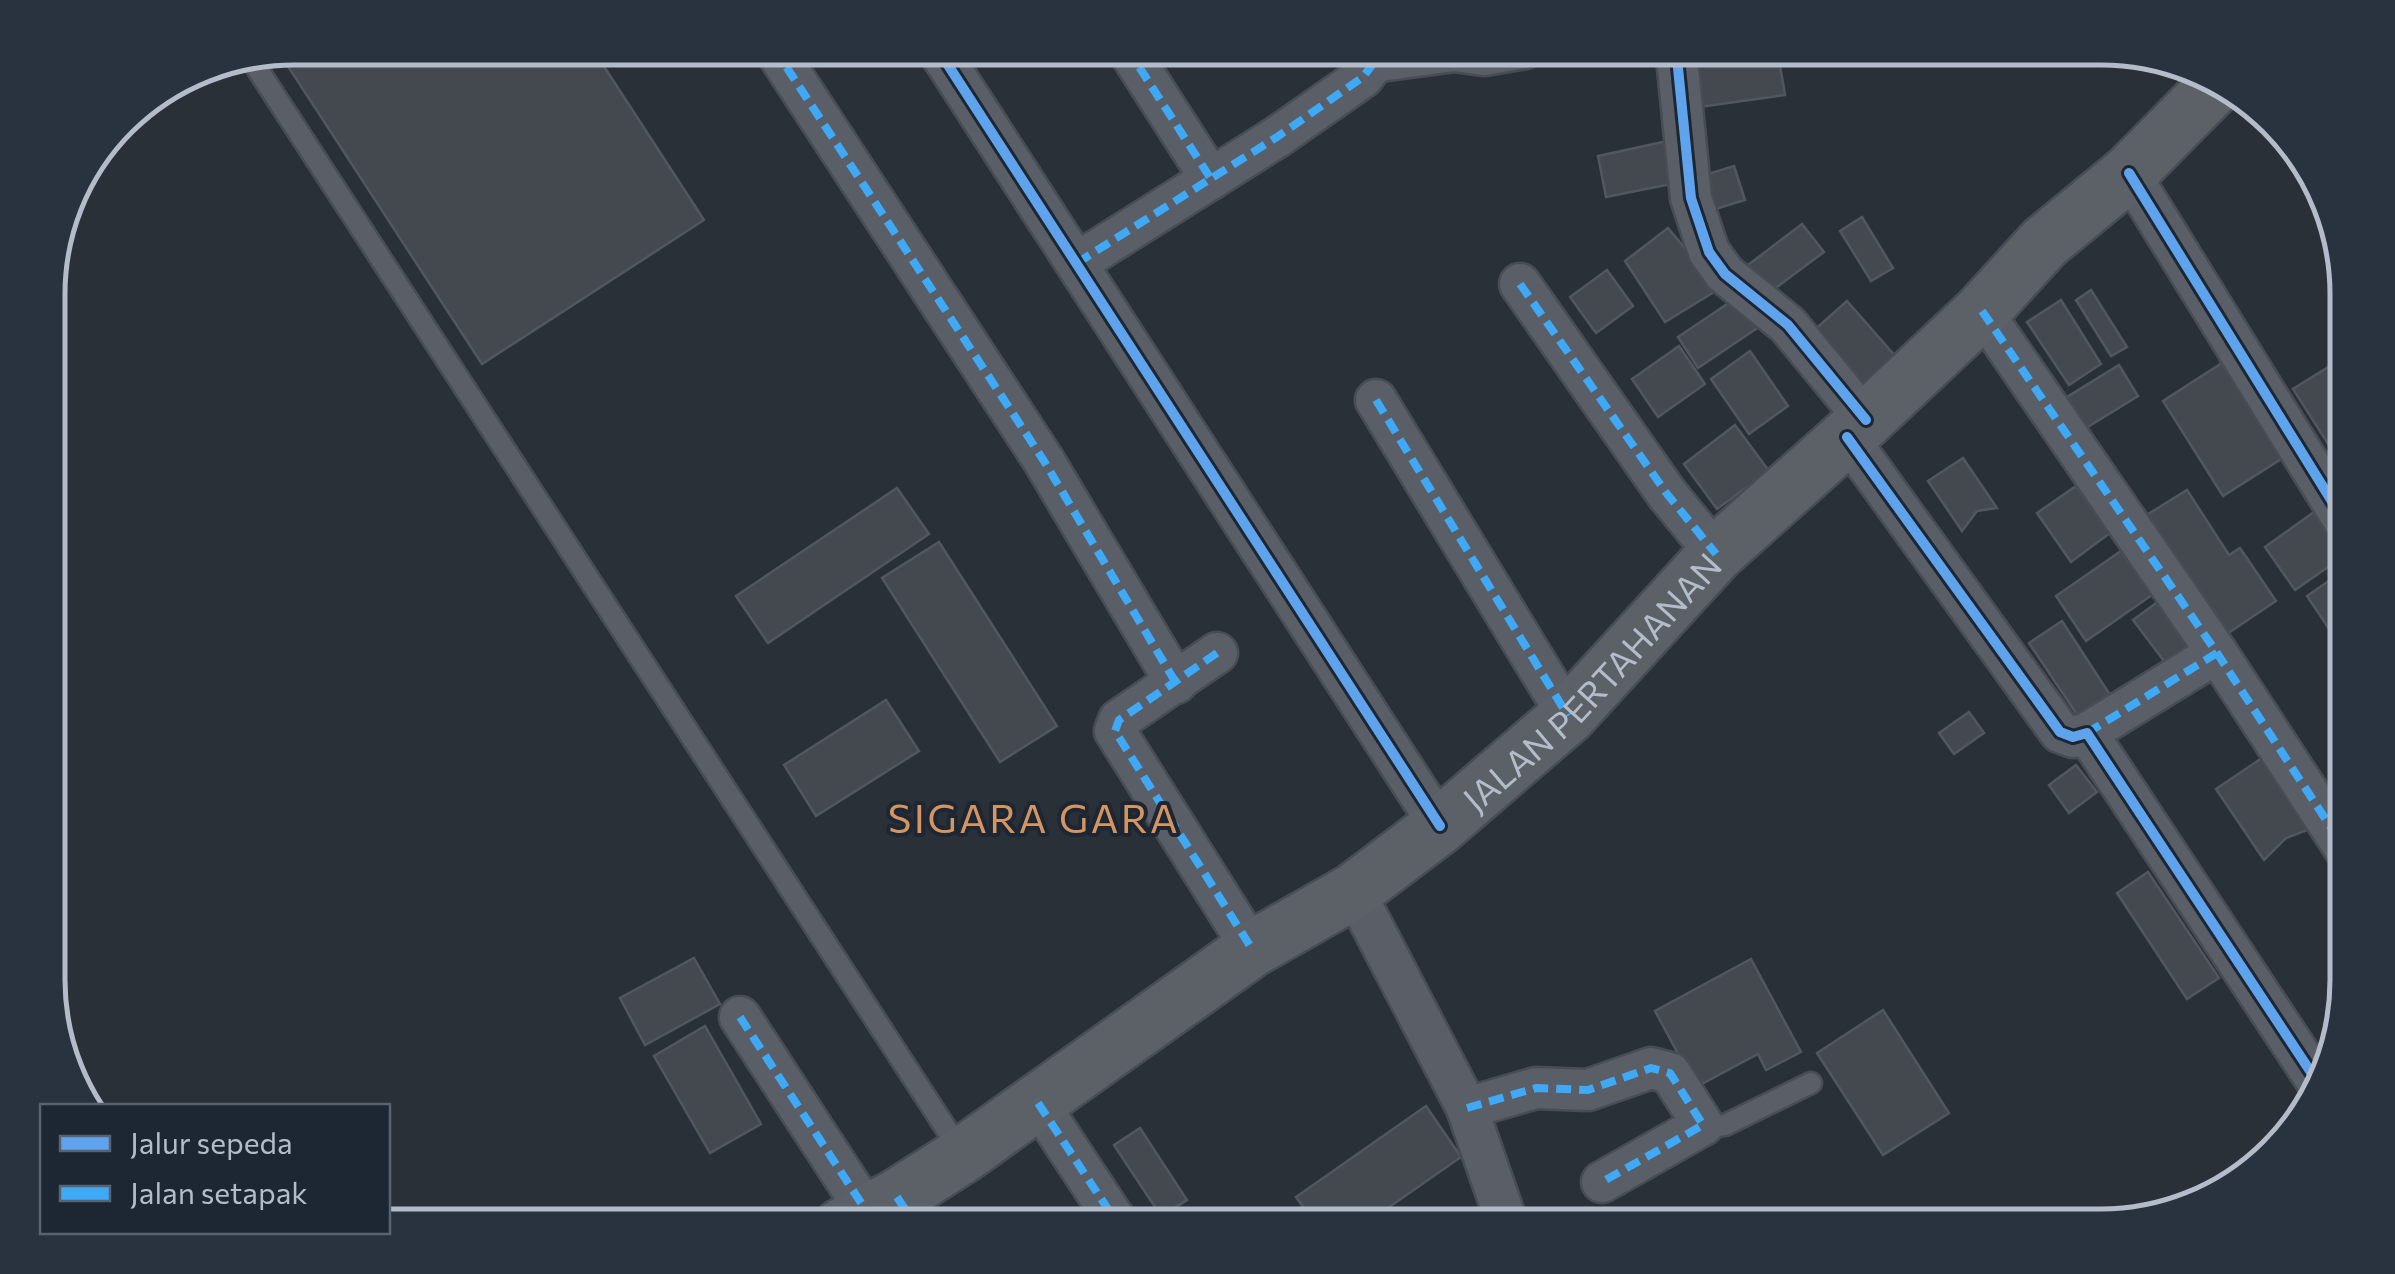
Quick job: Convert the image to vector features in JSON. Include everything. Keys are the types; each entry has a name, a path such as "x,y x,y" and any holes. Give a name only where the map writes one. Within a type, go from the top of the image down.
{"main road":[{"name":"JALAN PERTAHANAN","path":"889,1209 1252,949 1354,891 1440,826 1568,716 1716,554 1857,428 1982,310 2044,243 2129,173 2209,93"}],"street":[{"path":"785,65 1044,461 1176,682"},
{"path":"949,65 1440,826"},
{"path":"1139,65 1211,178"},
{"path":"1077,263 1364,77 1369,65"},
{"path":"1678,65 1692,198 1709,252 1725,274 1788,325 2060,732 2074,737 2088,734 2217,653"},
{"path":"2129,173 2330,498"},
{"path":"1520,284 1667,494 1716,554"},
{"path":"1982,310 2217,653 2330,826"},
{"path":"1376,400 1568,716"},
{"path":"1217,653 1119,720 1114,731 1252,949"},
{"path":"2088,734 2310,1071"},
{"path":"1354,891 1466,1108 1502,1209"},
{"path":"740,1017 877,1209"},
{"path":"1466,1108 1536,1088 1588,1090 1637,1071 1657,1068 1676,1078 1703,1125 1602,1182"},
{"path":"1038,1102 1108,1209"}],"lane":[{"path":"257,68 963,1155"},
{"path":"1703,1125 1725,1126 1811,1083"}],"building":[{"path":"287,65 603,65 704,220 482,364"},
{"path":"1693,65 1780,65 1785,95 1699,107"},
{"path":"1672,140 1681,182 1606,197 1598,156"},
{"path":"1734,166 1745,200 1706,212 1695,178"},
{"path":"1862,217 1893,268 1871,281 1840,231"},
{"path":"1802,224 1824,252 1769,293 1748,265"},
{"path":"1668,228 1719,289 1665,322 1625,261"},
{"path":"1607,270 1633,306 1596,333 1570,297"},
{"path":"2091,290 2127,347 2111,356 2076,300"},
{"path":"1739,296 1759,327 1698,368 1678,337"},
{"path":"2061,300 2101,364 2069,385 2027,322"},
{"path":"1847,301 1903,365 1869,395 1813,331"},
{"path":"1679,346 1705,384 1658,417 1632,379"},
{"path":"1750,351 1788,406 1749,434 1711,379"},
{"path":"2236,354 2297,449 2223,496 2163,401"},
{"path":"2119,365 2138,396 2086,428 2067,397"},
{"path":"2330,366 2330,447 2293,389"},
{"path":"1735,425 1769,471 1717,509 1684,464"},
{"path":"1963,458 1997,508 1977,511 1962,531 1928,481"},
{"path":"2076,486 2110,533 2071,562 2037,513"},
{"path":"897,488 929,534 768,643 736,596"},
{"path":"2187,490 2229,555 2240,548 2276,601 2221,638 2145,516"},
{"path":"2314,512 2330,535 2330,566 2295,590 2265,547"},
{"path":"939,542 1057,726 1000,762 882,578"},
{"path":"2121,551 2152,595 2086,641 2056,596"},
{"path":"2330,580 2330,630 2307,596"},
{"path":"2167,595 2201,640 2167,665 2133,620"},
{"path":"2062,621 2114,701 2082,722 2029,643"},
{"path":"886,700 919,751 816,816 784,765"},
{"path":"1969,712 1984,733 1954,754 1939,733"},
{"path":"2262,758 2310,829 2286,838 2264,860 2216,789"},
{"path":"2076,765 2097,792 2069,813 2049,785"},
{"path":"2148,872 2219,978 2187,999 2117,893"},
{"path":"694,958 720,1004 645,1045 620,998"},
{"path":"1751,959 1801,1052 1766,1070 1758,1054 1696,1087 1655,1011"},
{"path":"1883,1010 1949,1113 1883,1155 1817,1053"},
{"path":"705,1026 761,1124 710,1153 654,1056"},
{"path":"1426,1106 1461,1157 1386,1209 1305,1209 1296,1197"},
{"path":"1140,1128 1187,1200 1172,1209 1156,1209 1114,1145"}],"marked path":[{"path":"785,65 1044,461 1176,683"},
{"path":"1138,65 1211,179"},
{"path":"1077,263 1277,137 1363,77 1372,65"},
{"path":"1520,284 1667,494 1716,554"},
{"path":"1982,311 2217,653 2330,826"},
{"path":"1376,400 1568,716"},
{"path":"1217,653 1119,720 1115,731 1252,949"},
{"path":"2087,733 2217,653"},
{"path":"740,1017 865,1209"},
{"path":"1467,1108 1536,1088 1588,1090 1651,1068 1670,1073 1703,1125 1602,1182"},
{"path":"1038,1103 1108,1209"},
{"path":"897,1197 905,1209"}],"cycle path":[{"path":"948,65 1440,826"},
{"path":"1678,65 1691,198 1709,252 1725,274 1788,325 1866,420"},
{"path":"2129,173 2330,498"},
{"path":"1847,437 2060,732 2073,737 2087,733 2310,1071"}],"district":[{"name":"SIGARA GARA","path":"1034,816"}]}
